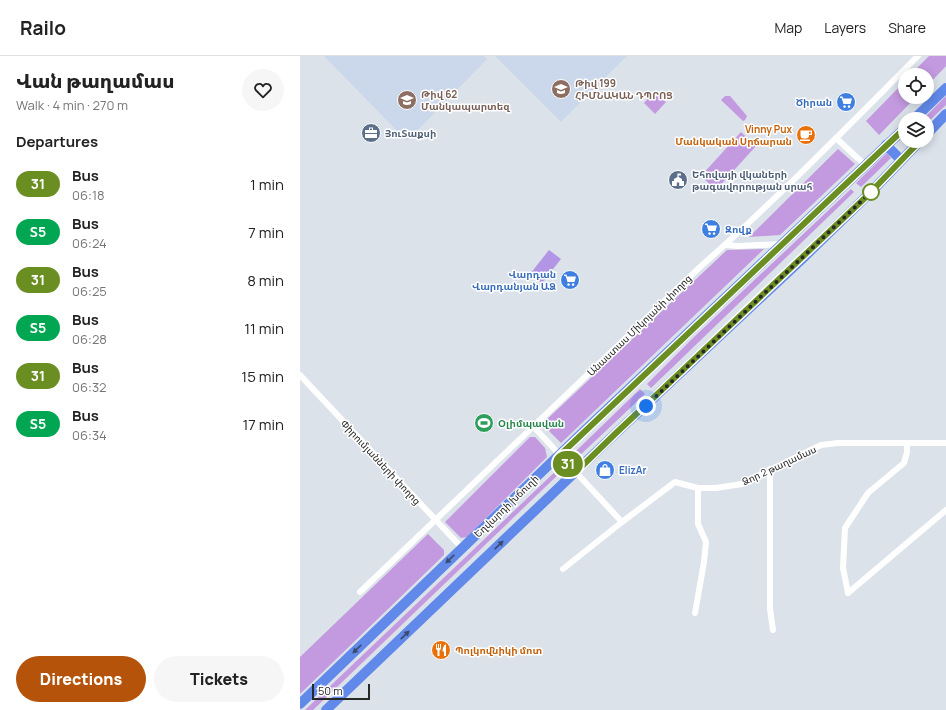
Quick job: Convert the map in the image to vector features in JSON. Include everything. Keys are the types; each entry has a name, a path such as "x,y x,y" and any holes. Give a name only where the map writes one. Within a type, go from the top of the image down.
{"main road":[{"path":"921,112 946,88"},
{"path":"934,127 946,114"},
{"name":"Եղվարդի խճուղի","path":"300,704 898,134"},
{"path":"886,145 901,160"},
{"path":"326,710 867,196 913,148"}],"street":[{"name":"Անաստաս Միկոյանի փողոց","path":"360,592 700,267 726,245 918,56"},
{"path":"836,138 865,165"},
{"path":"726,245 738,246 782,244"},
{"name":"Փիրումյանների փողոց","path":"300,375 462,548"},
{"path":"533,426 622,522 563,569"},
{"name":"Ձոր 2 թաղամաս","path":"622,522 675,482 698,488 716,488 742,484 821,445 838,443 946,443"},
{"path":"907,443 907,452 904,463 868,493 845,528 844,568 848,593 946,510"},
{"path":"770,469 770,609 773,630"},
{"path":"695,614 706,542 698,524 698,488"}],"shaded area":[{"name":"Թիվ 62 Մանկապարտեզ","path":"324,56 484,56 487,59 407,141"},
{"name":"Թիվ 199 ՀԻՄՆԱԿԱՆ ԴՊՐՈՑ","path":"495,56 627,56 561,122"},
{"path":"929,56 946,56 946,66 934,79 934,68 917,68"},
{"path":"898,88 898,104 909,104 901,112 898,112 898,115 879,135 866,121"},
{"path":"655,91 666,102 655,114 644,103"},
{"path":"725,96 730,96 747,116 745,120 743,121 721,100"},
{"path":"946,96 946,105 934,116 934,112 930,112"},
{"path":"741,132 756,146 716,190 701,176"},
{"path":"838,149 855,164 780,235 749,237"},
{"path":"887,153 891,158 861,187 856,183"},
{"path":"851,189 854,192 651,388 647,384 694,337"},
{"path":"764,249 561,443 542,424 727,250"},
{"path":"549,250 561,259 542,283 530,274"},
{"path":"640,389 645,394 577,458 573,454"},
{"path":"530,437 535,437 545,448 547,457 467,537 461,538 445,522"},
{"path":"560,467 563,470 313,710 305,710"},
{"path":"428,534 444,550 444,555 300,694 300,657"}],"bus line":[{"name":"31","path":"898,135 560,455 576,472 867,196 913,148"}],"place":[{"name":"Թիվ 199 ՀԻՄՆԱԿԱՆ ԴՊՐՈՑ","path":"561,89"},
{"name":"Թիվ 62 Մանկապարտեզ","path":"407,100"},
{"name":"Ծիրան","path":"846,102"},
{"name":"ՅուՏաքսի","path":"371,133"},
{"name":"Vinny Pux Մանկական Սրճարան","path":"806,135"},
{"name":"Եհովայի վկաների թագավորության սրահ","path":"678,180"},
{"name":"Զովք","path":"711,229"},
{"name":"Վարդան Վարդանյան ԱՁ","path":"570,280"},
{"name":"Օլիմպավան","path":"484,423"},
{"name":"ElizAr","path":"605,470"},
{"name":"Պոլկովնիկի մոտ","path":"441,650"}],"route":[{"path":"646,406 871,192"}]}
